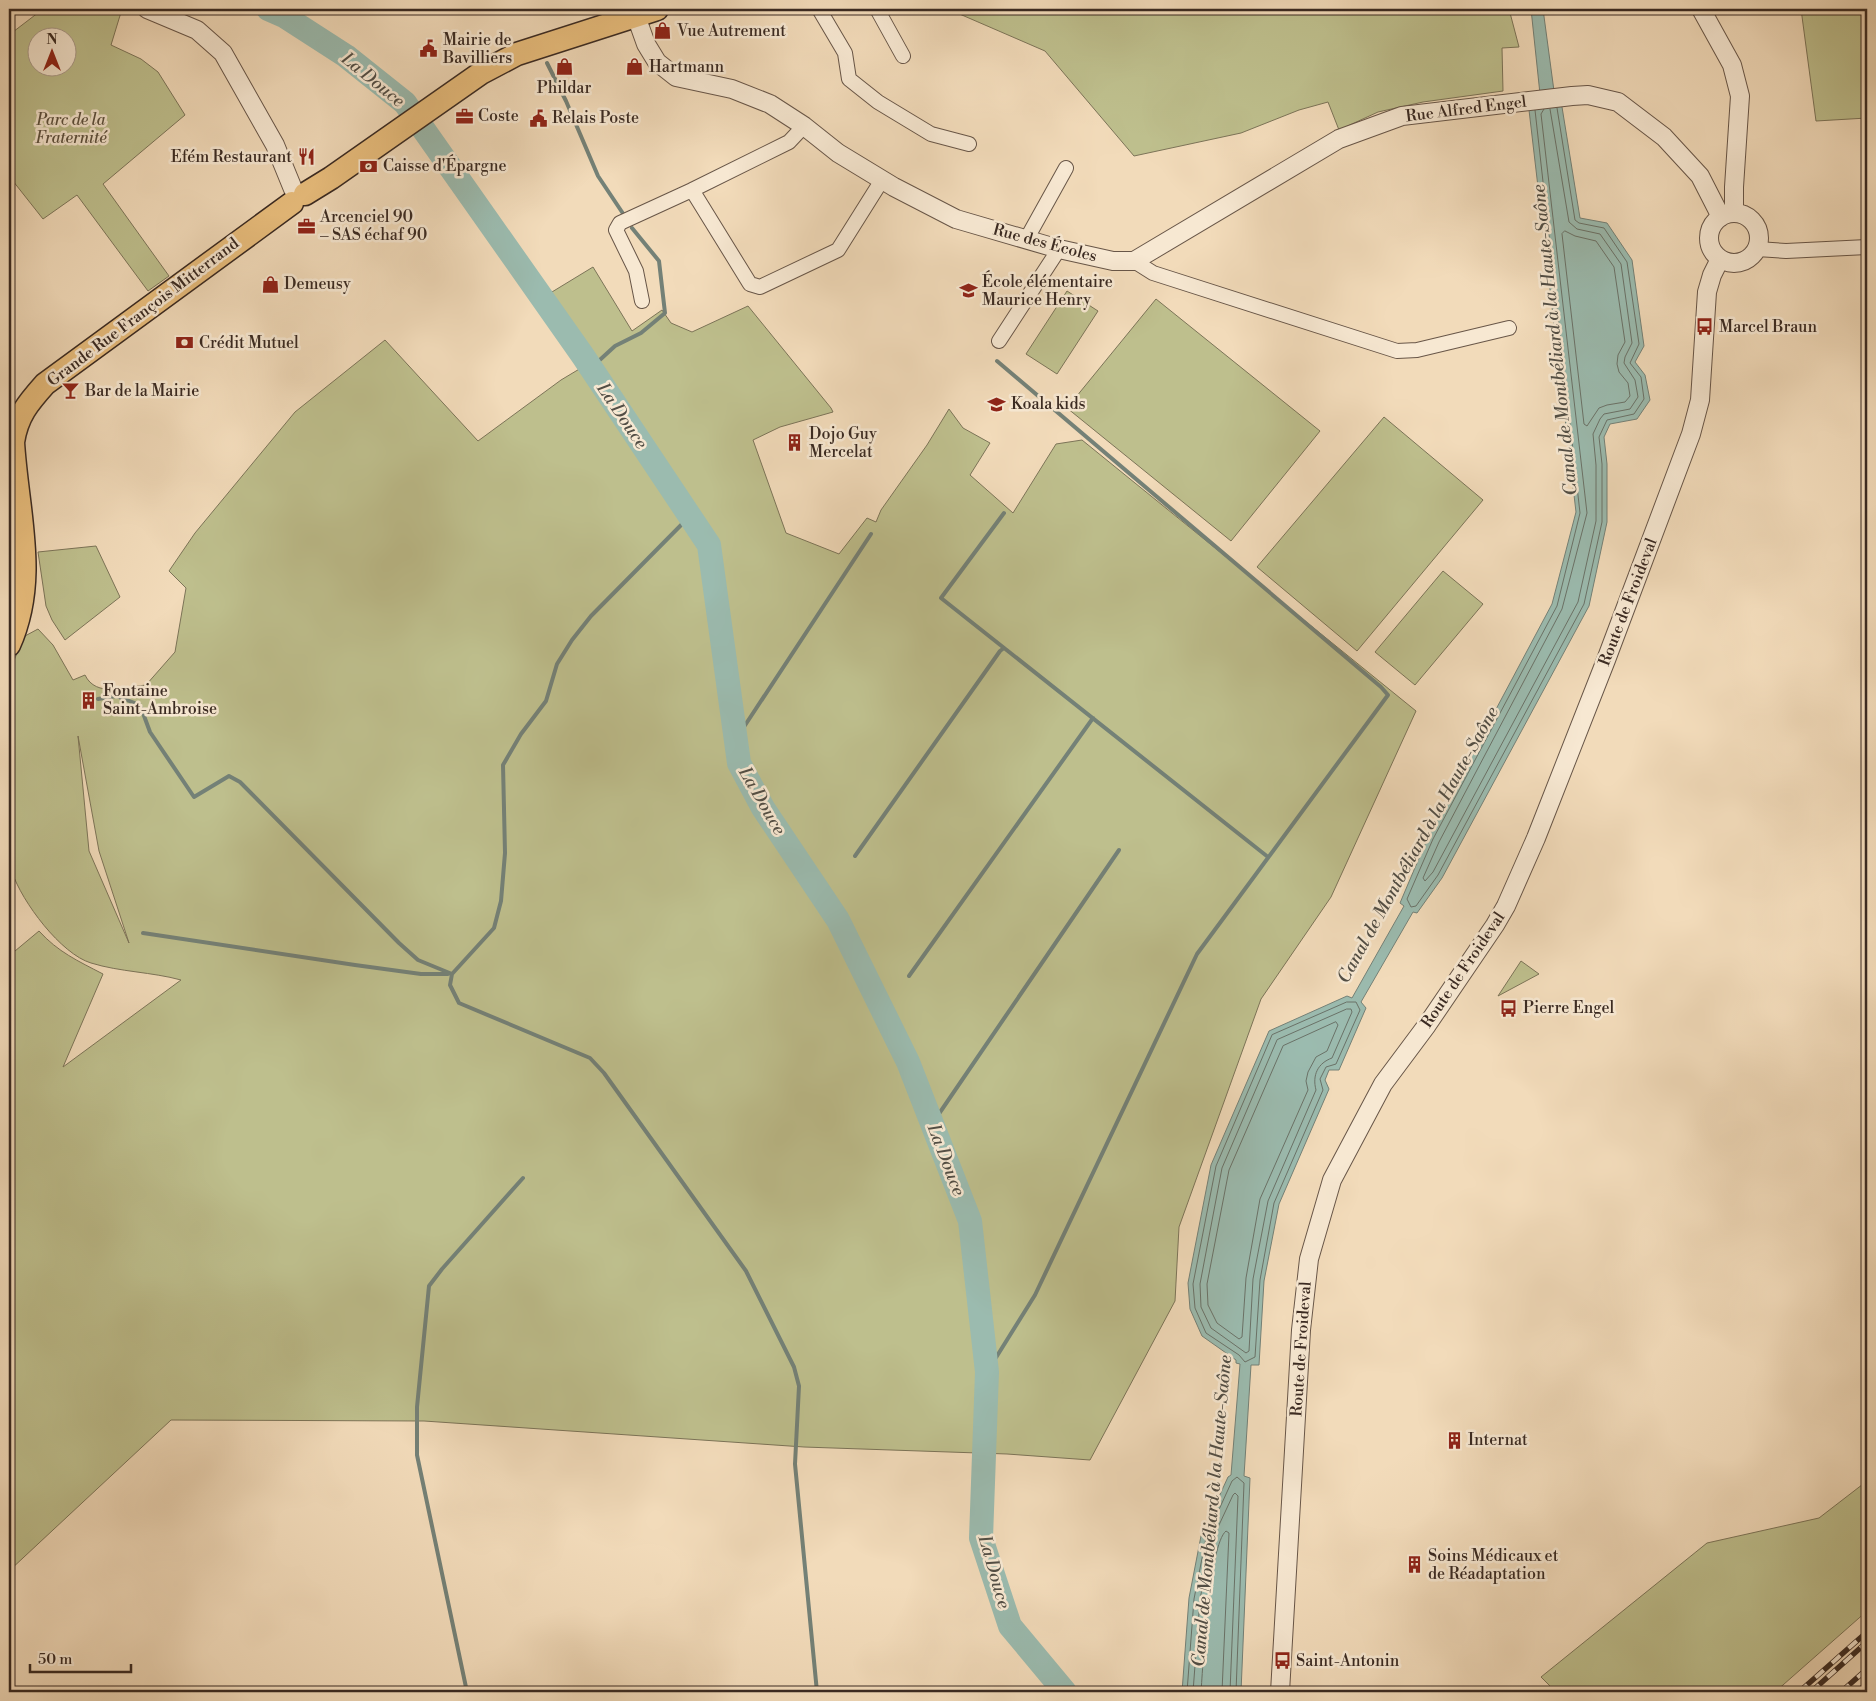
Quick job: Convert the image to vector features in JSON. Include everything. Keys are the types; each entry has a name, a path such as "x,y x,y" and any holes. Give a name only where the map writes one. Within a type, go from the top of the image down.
{"main road":[{"name":"Grande Rue François Mitterrand","path":"9,645 21,609 26,574 13,442 13,420 45,384 296,195 331,178 434,104 481,73 518,54 634,12 657,9"}],"street":[{"path":"147,9 197,30 223,53 275,145 296,195"},
{"path":"819,9 845,54 849,79 878,102 931,134 969,144"},
{"path":"877,9 903,56"},
{"path":"1701,9 1732,65 1740,96 1734,187 1728,215 1711,229 1709,237 1714,253 1720,259 1736,263 1745,261 1757,249 1759,233 1750,218 1728,215"},
{"name":"Rue des Écoles","path":"634,12 646,44 656,62 676,77 742,93 770,104 804,126 838,153 882,180 956,219 1058,249 1113,261 1141,256 1153,273 1397,351 1417,350 1509,328"},
{"name":"Rue Alfred Engel","path":"1141,256 1340,139 1402,116 1588,95 1618,102 1664,137 1700,176 1728,215"},
{"path":"642,301 636,271 616,230 620,223 789,142 804,126"},
{"path":"1026,240 1066,168"},
{"path":"692,190 750,284 760,287 838,250 882,180"},
{"path":"1757,249 1786,251 1867,247"},
{"path":"999,341 1058,249"},
{"name":"Route de Froideval","path":"1280,1692 1301,1330 1308,1259 1332,1180 1383,1084 1427,1025 1495,925 1506,906 1536,838 1606,660 1691,434 1700,400 1707,292 1712,275 1720,259"}],"green space":[{"name":"Parc de la Fraternité","path":"43,9 122,9 111,45 141,59 158,72 185,115 103,184 169,276 148,291 77,195 43,219 9,176 9,35"},
{"path":"948,9 1509,9 1519,47 1502,48 1503,91 1423,102 1378,112 1339,130 1328,102 1299,110 1241,133 1134,156 1045,51"},
{"path":"1801,9 1867,9 1867,118 1816,121"},
{"path":"593,267 632,331 662,310 671,323 692,332 748,306 833,412 780,427 753,440 786,533 839,554 867,518 876,522 881,510 927,445 949,409 963,428 990,443 970,475 1013,513 1056,444 1082,440 1416,711 1331,897 1261,999 1179,1227 1175,1301 1090,1460 1007,1454 804,1447 424,1421 171,1420 9,1571 9,1189 13,1179 9,1174 9,956 39,931 61,950 103,974 63,1067 181,980 102,966 79,958 55,938 24,898 12,872 9,853 9,671 25,636 38,629 53,645 73,680 85,675 96,687 104,689 121,689 146,685 175,652 186,588 169,571 195,533 295,412 385,340 478,441 561,380 596,359 547,295","holes":["78,736 99,851 129,943 89,851"]},
{"path":"1067,291 1098,311 1057,374 1026,354"},
{"path":"1156,299 1320,431 1231,541 1067,408"},
{"path":"1384,417 1483,500 1357,651 1257,567"},
{"path":"96,546 120,597 65,640 52,620 46,606 38,552"},
{"path":"1443,571 1483,604 1415,685 1375,652"},
{"path":"1521,961 1539,974 1498,996"},
{"path":"1867,1481 1867,1611 1775,1692 1556,1692 1541,1677 1707,1543 1819,1518"}],"water":[{"path":"1531,9 1543,9 1554,91 1562,107 1580,218 1607,223 1632,260 1644,346 1635,362 1645,375 1650,400 1637,419 1610,424 1604,437 1607,464 1607,522 1589,606 1442,878 1417,913 1413,912 1361,1002 1366,1008 1339,1070 1329,1070 1325,1080 1329,1089 1279,1204 1264,1281 1259,1365 1251,1365 1244,1476 1250,1478 1241,1692 1182,1692 1189,1598 1201,1536 1228,1477 1231,1475 1240,1364 1236,1363 1236,1360 1202,1336 1190,1309 1188,1283 1211,1165 1269,1031 1347,996 1352,998 1404,906 1400,903 1428,837 1552,604 1576,512 1529,110 1540,94"}],"waterway":[{"name":"La Douce","path":"268,9 284,16 346,56 405,103 583,356 709,545 739,763 763,808 838,920 908,1062 970,1221 987,1372 981,1538 1010,1626 1065,1692"},
{"path":"547,63 566,101 598,176 624,215"},
{"path":"591,368 615,346 641,333 665,313 659,261 632,228"},
{"path":"987,1372 1035,1295 1197,954 1388,695 1381,687 997,361"},
{"path":"1004,513 941,598 1268,857"},
{"path":"690,516 591,616 572,640 557,664 546,701 521,734 503,765 505,853 501,901 494,928 452,974 450,985 459,1003 590,1058 604,1073 746,1271 794,1367 799,1386 795,1464 817,1692"},
{"path":"736,739 871,534"},
{"path":"855,856 1000,651 1004,648"},
{"path":"98,699 116,696 140,705 150,732 194,797 229,776 240,782 399,943 418,960 452,974"},
{"path":"909,976 1093,718"},
{"path":"932,1124 1119,850"},
{"path":"143,933 421,974 448,974"},
{"path":"467,1692 417,1455 417,1407 429,1286 523,1178"}],"railway":[{"path":"1799,1692 1867,1632"},
{"path":"1811,1692 1867,1642"},
{"path":"1841,1692 1867,1669"},
{"path":"1857,1692 1867,1684"}],"place":[{"name":"Vue Autrement","path":"663,31"},
{"name":"Mairie de Bavilliers","path":"429,49"},
{"name":"Phildar","path":"564,67"},
{"name":"Hartmann","path":"635,67"},
{"name":"Coste","path":"464,116"},
{"name":"Relais Poste","path":"538,118"},
{"name":"Efém Restaurant","path":"306,157"},
{"name":"Caisse d'Épargne","path":"369,166"},
{"name":"Arcenciel 90 – SAS échaf 90","path":"306,226"},
{"name":"Demeusy","path":"270,284"},
{"name":"École élémentaire Maurice Henry","path":"968,291"},
{"name":"Marcel Braun","path":"1705,327"},
{"name":"Crédit Mutuel","path":"185,343"},
{"name":"Bar de la Mairie","path":"71,391"},
{"name":"Koala kids","path":"997,404"},
{"name":"Dojo Guy Mercelat","path":"795,443"},
{"name":"Fontaine Saint-Ambroise","path":"89,700"},
{"name":"Pierre Engel","path":"1509,1008"},
{"name":"Internat","path":"1454,1440"},
{"name":"Soins Médicaux et de Réadaptation","path":"1414,1565"},
{"name":"Saint-Antonin","path":"1282,1661"}],"water label":[{"name":"Canal de Montbéliard à la Haute-Saône","path":"1555,340"},
{"name":"Canal de Montbéliard à la Haute-Saône","path":"1418,845"},
{"name":"Canal de Montbéliard à la Haute-Saône","path":"1212,1511"}]}
